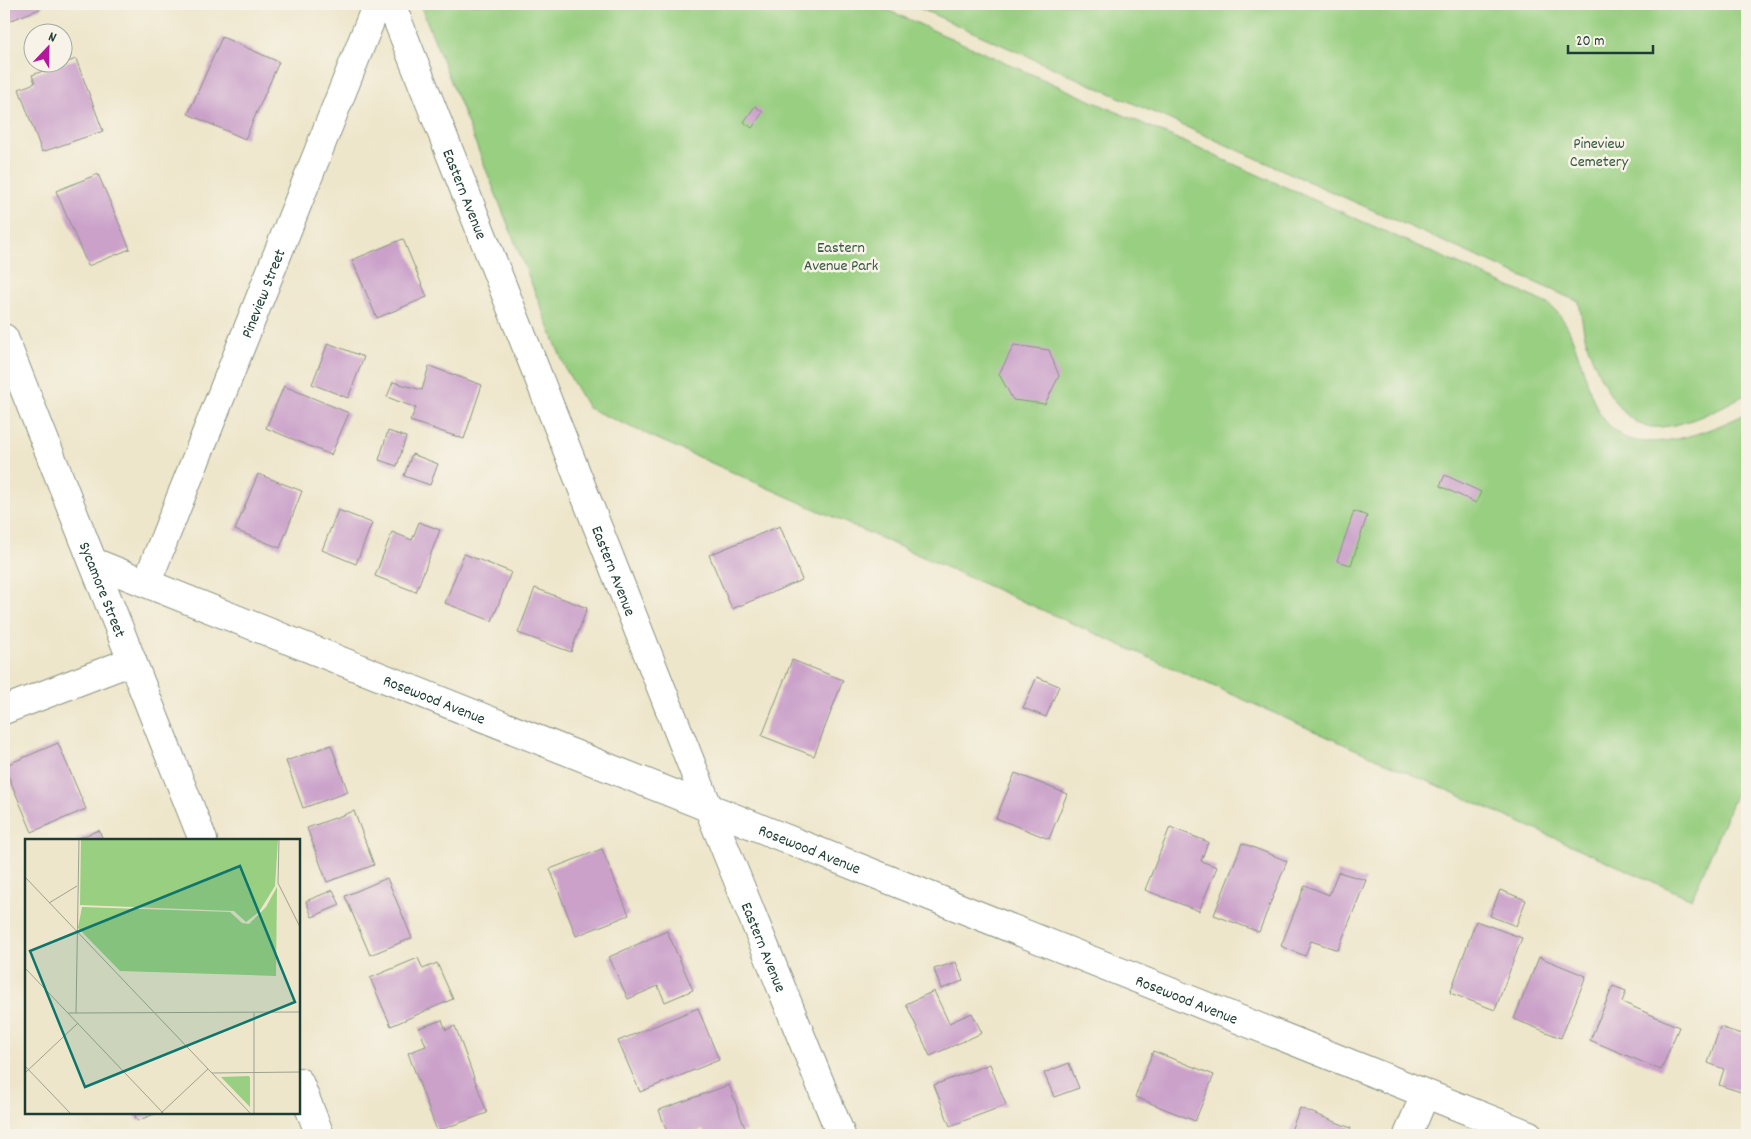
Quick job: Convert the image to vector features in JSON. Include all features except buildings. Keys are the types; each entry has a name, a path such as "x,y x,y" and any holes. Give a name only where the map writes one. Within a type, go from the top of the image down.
{"street":[{"name":"Pineview Street","path":"147,582 377,4"},
{"name":"Eastern Avenue","path":"391,4 709,809 841,1135"},
{"name":"Sycamore Street","path":"4,338 203,839"},
{"name":"Rosewood Avenue","path":"93,562 1529,1135"},
{"path":"4,710 132,661"},
{"path":"300,1085 320,1135"},
{"path":"1408,1135 1425,1094"}],"green space":[{"name":"Eastern Avenue Park","path":"420,4 874,4 1548,304 1561,317 1569,330 1597,409 1606,422 1623,437 1637,441 1653,442 1686,437 1719,426 1747,413 1747,766 1692,899 588,408 566,370"},
{"name":"Pineview Cemetery","path":"910,4 1747,4 1747,394 1713,411 1676,425 1651,427 1639,424 1617,404 1599,374 1587,344 1579,302"}]}
